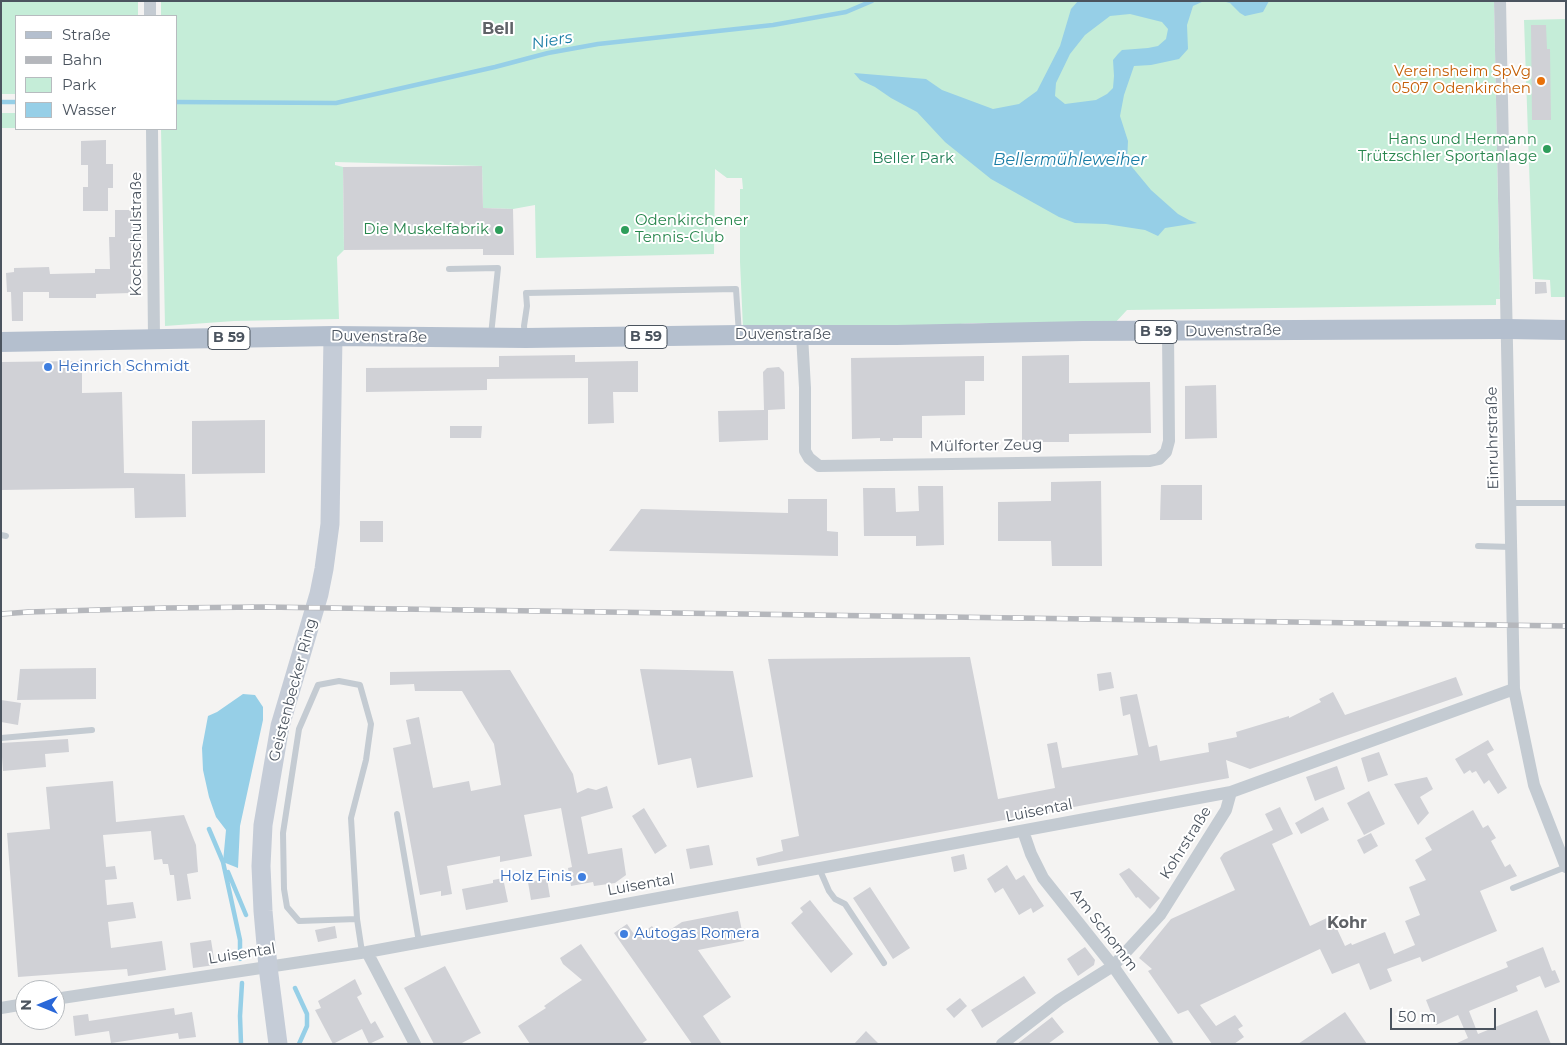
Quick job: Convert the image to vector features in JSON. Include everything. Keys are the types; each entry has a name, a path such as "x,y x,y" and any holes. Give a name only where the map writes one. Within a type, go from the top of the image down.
{"main road":[{"name":"Duvenstraße","path":"1,342 333,336 526,338 1507,328 1566,330"},
{"name":"Geistenbecker Ring","path":"278,1044 268,967 261,866 263,825 280,726 320,594 324,568 330,524 333,336"}],"street":[{"path":"150,1 150,15"},
{"name":"Einruhrstraße","path":"1500,1 1514,689 1534,785 1566,867"},
{"name":"Kochschulstraße","path":"152,130 154,340"},
{"name":"Mülforter Zeug","path":"802,335 805,388 805,451 809,458 819,466 1150,461 1159,459 1166,452 1170,441 1168,332"},
{"path":"1231,792 1514,689"},
{"name":"Luisental","path":"65,997 364,952 1231,792"},
{"name":"Kohrstraße","path":"1002,1044 1059,1000 1113,966 1160,914 1226,810 1231,792"},
{"name":"Am Schomm","path":"1024,831 1031,854 1044,878 1113,966 1167,1044"},
{"path":"364,952 415,1044"},
{"path":"1,1008 15,1006"}],"lane":[{"path":"449,269 498,268 491,338"},
{"path":"526,338 524,326 527,306 526,293 736,289 739,335"},
{"path":"1510,503 1566,503"},
{"path":"1478,546 1511,547"},
{"path":"357,918 300,922 287,907 284,889 283,833 299,729 318,685 339,681 360,685 371,724 366,760 351,818 357,918 364,952"},
{"path":"1,738 92,730"},
{"path":"397,814 419,942"},
{"path":"1513,888 1566,867"},
{"path":"819,868 829,891 835,899 845,904 884,963"}],"green space":[{"path":"1,1 138,1 138,15 15,15 15,94 1,94"},
{"name":"Beller Park","path":"161,1 1494,1 1500,299 1496,299 1496,305 1127,310 1114,324 973,323 907,328 743,328 740,262 740,189 743,189 742,178 727,178 715,169 714,254 536,258 535,205 513,209 483,208 482,166 335,162 335,165 343,167 344,250 337,257 339,319 234,321 165,326 161,130 178,130 178,15 161,15"},
{"name":"Hans und Hermann Trützschler Sportanlage","path":"1566,19 1566,297 1551,297 1550,280 1533,279 1524,20"},
{"path":"1,113 15,113 15,128 1,128"}],"water":[{"name":"Bellermühleweiher","path":"1078,1 1204,1 1193,6 1187,25 1188,49 1179,59 1151,65 1134,66 1124,95 1120,116 1128,141 1127,161 1151,190 1178,214 1197,223 1165,228 1158,236 1145,230 1106,224 1075,223 1059,217 991,179 945,142 917,112 860,80 854,73 926,79 942,90 993,109 1019,104 1037,91 1060,46 1071,9","holes":["1130,14 1162,22 1168,29 1166,39 1158,46 1122,50 1113,60 1113,88 1107,94 1096,100 1065,104 1055,96 1056,83 1070,54 1085,35 1110,16"]},
{"path":"1222,1 1269,1 1263,12 1245,16 1230,3"},
{"path":"243,694 255,695 263,707 263,720 240,826 238,868 223,862 226,830 216,817 209,797 203,770 202,748 208,716"}],"building":[{"path":"1531,25 1546,25 1547,49 1550,49 1551,120 1532,120"},
{"path":"106,140 106,164 113,164 113,188 108,188 108,211 83,211 83,187 88,187 88,165 81,165 81,141"},
{"path":"482,166 483,208 513,209 514,255 483,255 483,249 344,250 343,167"},
{"path":"115,210 139,210 139,249 131,249 131,293 96,294 96,298 49,298 49,292 23,292 23,321 12,321 11,292 7,292 6,273 14,272 14,268 49,267 50,274 95,273 95,269 110,269 109,237 115,237"},
{"path":"1535,282 1546,282 1547,293 1535,294"},
{"path":"575,355 575,362 638,361 638,392 613,392 614,423 588,424 588,378 487,379 487,390 366,392 366,368 499,367 499,356"},
{"path":"1069,355 1069,383 1150,382 1151,433 1069,434 1069,442 1022,442 1022,356"},
{"path":"984,356 984,381 965,381 965,415 922,416 922,438 893,438 893,441 880,441 880,438 852,439 851,358"},
{"path":"82,361 82,393 122,392 124,473 185,474 186,517 135,518 134,488 1,490 1,362"},
{"path":"779,367 784,372 785,409 768,410 768,440 719,442 718,411 764,410 763,372 767,368"},
{"path":"1216,385 1217,438 1185,439 1185,386"},
{"path":"265,420 265,473 192,474 192,421"},
{"path":"450,426 482,426 481,438 450,438"},
{"path":"1101,481 1102,566 1052,566 1051,541 998,541 998,502 1051,501 1051,482"},
{"path":"1161,485 1202,485 1202,520 1160,520"},
{"path":"918,486 943,486 944,545 916,546 916,536 864,536 863,488 895,488 896,512 919,511"},
{"path":"788,499 827,499 827,531 838,532 838,556 609,551 641,509 788,513"},
{"path":"360,521 383,521 383,542 360,542"},
{"path":"970,657 998,799 1055,788 1047,744 1057,742 1062,768 1138,755 1130,714 1123,716 1120,697 1137,694 1149,747 1157,745 1160,761 1209,752 1208,743 1237,737 1236,732 1289,716 1289,718 1321,702 1319,699 1333,692 1345,715 1456,677 1463,695 1250,769 1226,760 1229,778 758,866 756,858 783,851 781,840 799,836 768,659"},
{"path":"96,668 96,699 17,700 20,669"},
{"path":"640,669 733,671 753,777 697,788 691,758 658,765"},
{"path":"510,670 573,774 577,793 588,788 596,790 607,786 613,808 581,817 588,854 622,848 626,875 615,883 594,886 593,882 571,886 568,868 572,867 561,808 524,815 532,856 500,862 500,856 447,866 452,894 441,896 441,891 420,895 393,748 411,744 406,720 419,717 433,788 469,781 471,791 501,785 494,744 462,691 415,691 414,684 390,685 390,672"},
{"path":"1111,672 1114,688 1099,691 1097,674"},
{"path":"1,700 21,703 18,725 1,722"},
{"path":"68,739 69,752 45,754 46,767 3,771 1,743"},
{"path":"1488,740 1494,750 1487,754 1507,788 1498,794 1489,780 1484,784 1476,771 1472,773 1470,770 1464,774 1455,759"},
{"path":"1379,752 1388,775 1368,782 1361,758"},
{"path":"1337,766 1345,789 1315,801 1306,777"},
{"path":"1427,777 1433,789 1420,797 1429,813 1418,825 1394,784"},
{"path":"113,781 116,822 184,815 196,845 198,872 187,874 191,899 177,901 174,875 170,875 168,864 163,864 162,859 154,860 151,831 103,835 106,867 115,866 117,879 105,880 107,905 133,902 136,918 108,922 111,948 162,941 166,970 128,976 127,969 18,977 7,833 50,829 46,787"},
{"path":"1369,791 1385,824 1364,835 1347,803"},
{"path":"1280,807 1293,834 1272,844 1310,926 1331,916 1345,946 1385,932 1394,954 1415,945 1405,921 1420,915 1409,887 1426,880 1415,860 1432,850 1425,838 1473,810 1483,828 1488,825 1496,838 1491,841 1505,867 1510,864 1517,876 1480,891 1497,931 1422,962 1420,957 1387,969 1392,981 1370,990 1359,963 1332,974 1320,949 1200,1005 1216,1026 1235,1015 1243,1026 1238,1029 1244,1037 1234,1044 1212,1044 1188,1010 1178,1014 1148,971 1152,969 1139,958 1171,919 1235,890 1220,858 1224,853 1273,830 1265,814"},
{"path":"1323,807 1329,820 1301,834 1295,823"},
{"path":"644,808 667,846 655,854 632,816"},
{"path":"1371,833 1378,846 1364,854 1357,840"},
{"path":"709,845 713,865 690,869 686,849"},
{"path":"964,854 967,869 954,872 951,857"},
{"path":"1007,865 1016,880 1024,875 1044,906 1033,913 1031,908 1019,915 1003,888 995,893 987,879"},
{"path":"1129,868 1160,898 1150,909 1138,897 1136,898 1119,874"},
{"path":"503,878 508,902 466,910 462,889 493,883 493,880"},
{"path":"547,879 550,897 531,900 528,882"},
{"path":"870,887 910,948 893,959 853,898"},
{"path":"810,900 853,954 831,973 791,923 803,912 800,908"},
{"path":"738,911 744,941 698,950 731,997 703,1016 722,1044 692,1044 614,933 627,924 636,937 652,926 659,937 682,922"},
{"path":"335,926 337,938 318,942 315,930"},
{"path":"211,940 215,965 193,968 190,943"},
{"path":"581,944 647,1040 641,1044 530,1044 518,1026 546,1008 544,1006 582,980 563,964 560,958"},
{"path":"1085,947 1095,960 1094,965 1078,976 1067,959"},
{"path":"1543,947 1552,971 1555,970 1560,982 1545,988 1540,976 1516,986 1518,991 1469,1011 1478,1034 1537,1010 1551,1044 1455,1044 1468,1038 1458,1015 1436,1025 1426,1000 1508,967 1506,962"},
{"path":"445,966 481,1033 460,1044 434,1044 404,988"},
{"path":"1024,976 1036,993 982,1028 971,1010"},
{"path":"355,979 362,994 357,997 371,1024 375,1021 384,1037 369,1044 362,1029 333,1044 315,1010 321,1008 318,1001"},
{"path":"960,998 967,1006 954,1018 946,1009"},
{"path":"174,1008 175,1015 192,1012 196,1037 179,1039 178,1033 111,1043 109,1031 75,1036 73,1016 88,1014 89,1021"},
{"path":"1345,1012 1367,1044 1298,1044"},
{"path":"1052,1017 1064,1032 1048,1044 1017,1044"},
{"path":"866,1031 879,1044 854,1044"}],"waterway":[{"name":"Niers","path":"178,102 336,103 548,53 598,44 773,25 846,12 872,1"},
{"name":"Niers","path":"1,102 15,102"},
{"path":"209,829 223,862 240,940 240,959"},
{"path":"228,872 246,915"},
{"path":"241,1044 242,983"},
{"path":"295,988 307,1014 307,1026 299,1044"}],"railway":[{"path":"1,614 166,608 263,607 1566,626"}],"place":[{"name":"Vereinsheim SpVg 0507 Odenkirchen","path":"1541,81"},
{"name":"Hans und Hermann Trützschler Sportanlage","path":"1547,149"},
{"name":"Die Muskelfabrik","path":"499,230"},
{"name":"Odenkirchener Tennis-Club","path":"625,230"},
{"name":"Heinrich Schmidt","path":"48,367"},
{"name":"Holz Finis","path":"582,877"},
{"name":"Autogas Romera","path":"624,934"}],"district":[{"name":"Bell","path":"498,29"},
{"name":"Kohr","path":"1347,923"}]}
